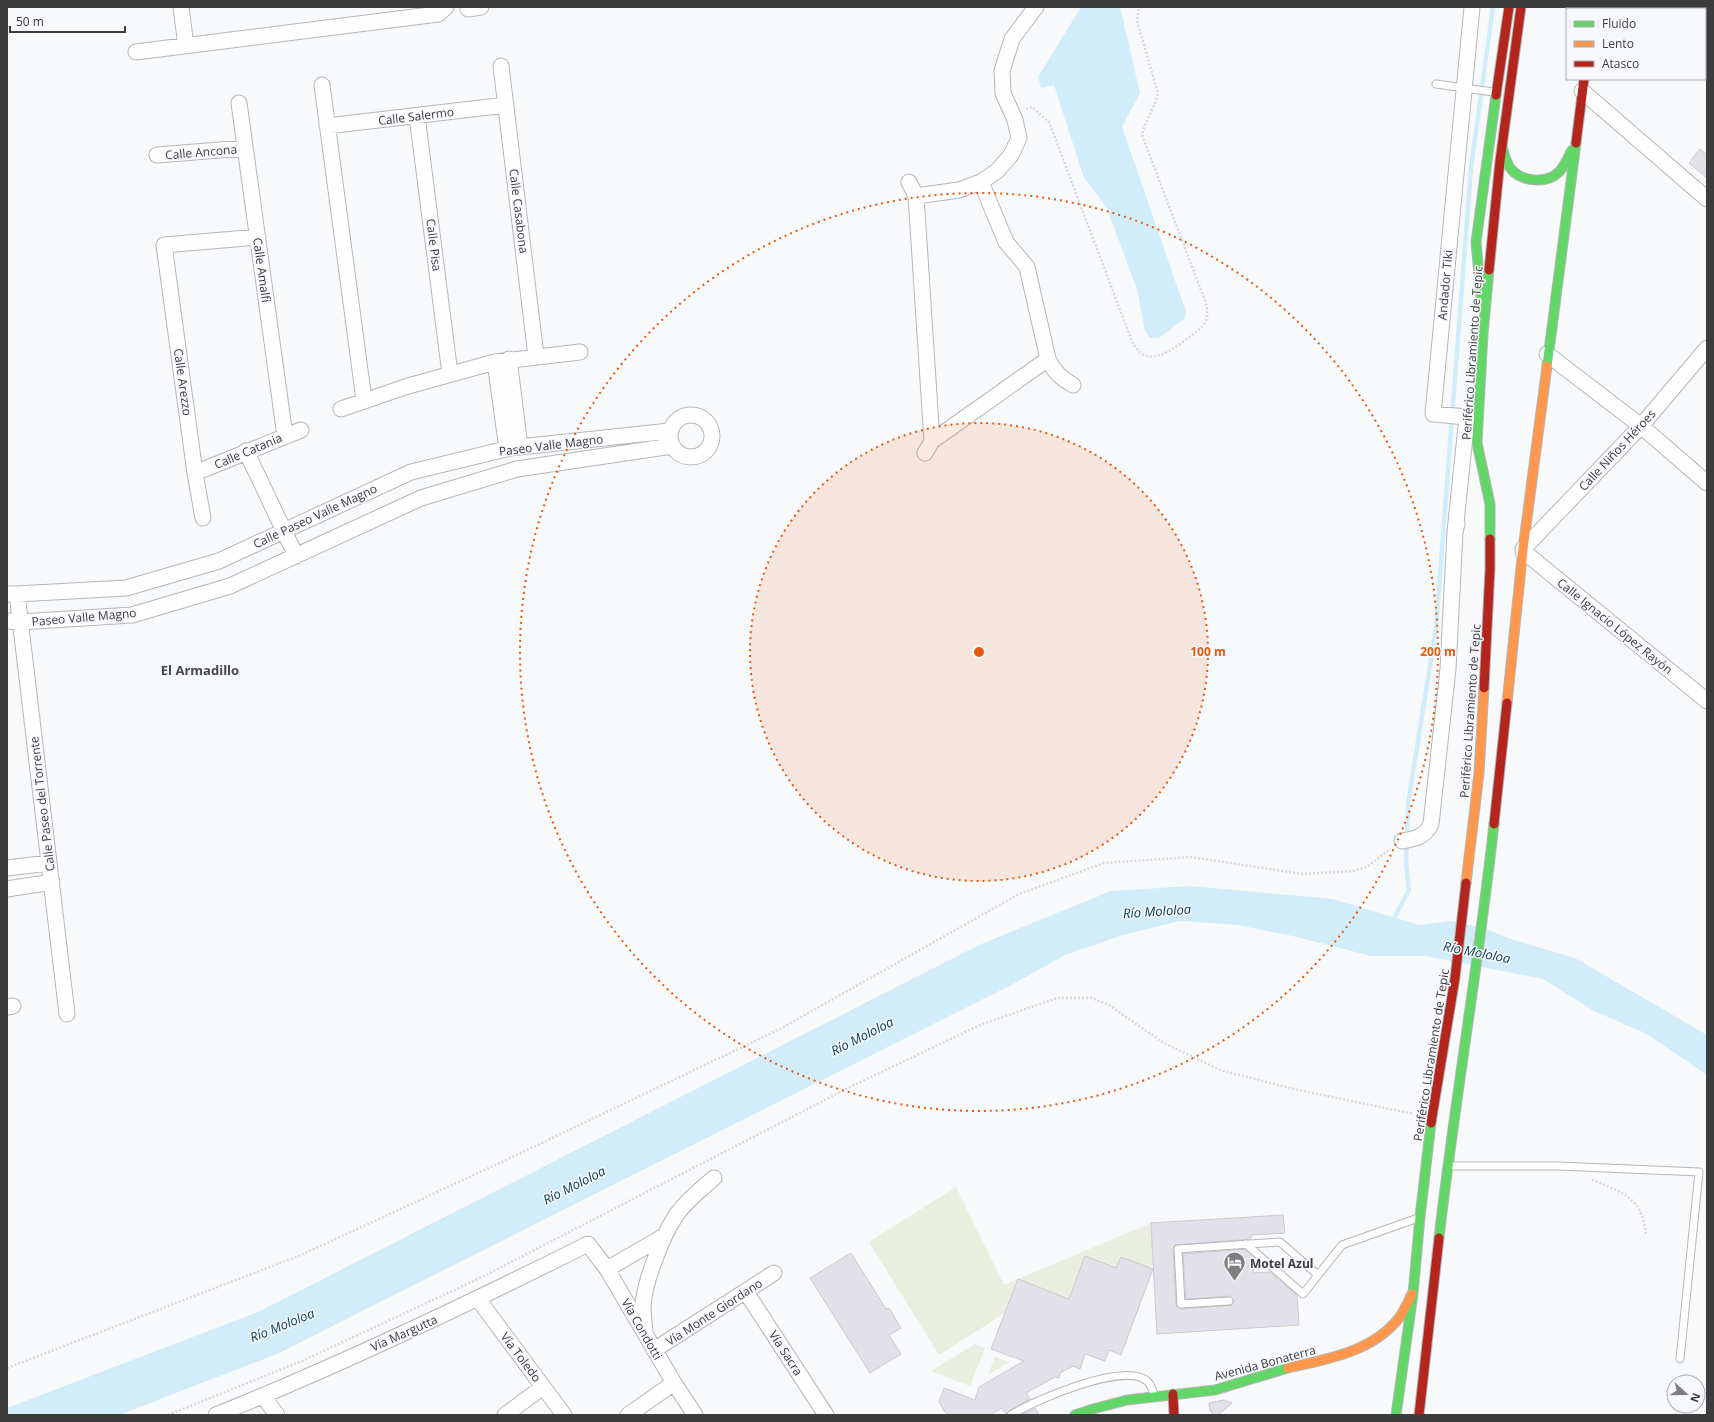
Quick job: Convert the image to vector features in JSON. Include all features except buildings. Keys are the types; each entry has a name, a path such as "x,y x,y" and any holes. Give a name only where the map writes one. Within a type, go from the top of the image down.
{"main road":[{"path":"1483,334 1476,242 1494,92 1509,7"},
{"name":"Periférico Libramiento de Tepic","path":"1396,1415 1413,1294 1420,1217 1432,1117 1455,978 1479,773 1490,569 1490,504 1477,443 1483,334 1502,144 1521,7"},
{"path":"1419,1415 1447,1166 1486,898 1523,550 1547,354 1583,85"},
{"path":"1502,144 1506,159 1511,169 1520,177 1536,180 1549,178 1558,173 1575,145"},
{"name":"Avenida Bonaterra","path":"1075,1415 1093,1407 1155,1396 1228,1387 1282,1370 1360,1349 1388,1330 1399,1318 1413,1294"},
{"path":"1173,1394 1174,1415"}],"street":[{"path":"181,7 186,46"},
{"path":"136,52 438,14 446,7"},
{"path":"916,196 959,190 981,182 997,171 1011,155 1019,138 1012,113 1003,93 1002,71 1012,39 1036,7"},
{"name":"Andador Tiki","path":"1455,532 1467,418 1433,414 1468,88 1472,7"},
{"name":"Calle Casabona","path":"501,66 536,356"},
{"path":"322,85 364,400"},
{"path":"1583,85 1707,199"},
{"name":"Calle Amalfi","path":"239,103 285,436"},
{"name":"Calle Salermo","path":"327,126 506,105"},
{"name":"Calle Pisa","path":"417,116 450,374"},
{"name":"Calle Ancona","path":"157,155 245,148"},
{"path":"909,182 916,196 929,447 1048,359"},
{"path":"981,182 1006,242 1027,267 1048,359 1053,370 1073,385"},
{"name":"Calle Arezzo","path":"203,518 195,473 164,245 258,237"},
{"name":"Calle Niños Héroes","path":"1523,550 1641,426 1707,348"},
{"path":"341,409 408,386 502,361 580,352"},
{"path":"1547,354 1641,426 1707,483"},
{"path":"502,361 513,448"},
{"name":"Calle Catania","path":"195,473 246,451 301,430"},
{"name":"Paseo Valle Magno","path":"14,621 132,615 230,586 421,498 517,469 671,439 513,448 411,472"},
{"path":"1407,840 1428,832 1432,814 1448,669 1455,532 1477,443"},
{"path":"246,451 296,556"},
{"name":"Calle Paseo Valle Magno","path":"12,594 126,588 219,560 411,472"},
{"name":"Calle Ignacio López Rayón","path":"1523,550 1707,701"},
{"name":"Calle Paseo del Torrente","path":"12,594 14,621 52,882 67,1014"},
{"path":"49,863 11,868 13,888 52,882"},
{"path":"646,1335 643,1305 655,1259 664,1236 690,1199 714,1178"},
{"path":"607,1269 664,1236"},
{"name":"Vía Condotti","path":"588,1244 607,1269 654,1350 695,1415"},
{"name":"Vía Margutta","path":"216,1415 263,1396 478,1299 588,1244"},
{"name":"Vía Monte Giordano","path":"654,1350 774,1273"},
{"name":"Vía Sacra","path":"746,1292 826,1415"},
{"name":"Vía Toledo","path":"478,1299 564,1415"},
{"path":"628,1415 674,1383"},
{"path":"505,1415 543,1386"},
{"path":"263,1396 277,1415"}],"lane":[{"path":"1436,84 1494,92"},
{"path":"1447,1166 1559,1166 1699,1172 1680,1359"},
{"path":"1246,1244 1303,1294 1342,1245 1420,1217"},
{"path":"1229,1301 1181,1304 1178,1249 1280,1242 1318,1275"},
{"path":"1011,1415 1051,1395 1086,1383 1116,1376 1134,1376 1147,1381 1155,1396"}],"path":[{"path":"1012,113 1032,107 1049,122 1133,344 1140,352 1147,356 1155,356 1164,354 1199,331 1207,318 1204,298 1142,135 1144,123 1156,104 1158,93 1137,21 1139,7"},
{"path":"7,1368 301,1255 504,1161 780,1029 1019,894 1104,863 1191,857 1302,874 1353,871 1367,867 1407,840"},
{"path":"168,1415 302,1361 475,1280 850,1087 980,1025 1057,998 1092,998 1109,1005 1162,1042 1220,1070 1289,1088 1432,1117"},
{"path":"1586,1177 1618,1191 1633,1200 1641,1212 1646,1235"}],"green space":[{"path":"956,1187 1004,1285 1018,1279 1005,1313 939,1355 869,1242"},
{"path":"1151,1223 1153,1266 1148,1267 1121,1257 1116,1268 1085,1256 1069,1298 1018,1279"},
{"path":"975,1344 985,1348 970,1386 931,1371"},
{"path":"995,1357 1009,1362 988,1375"}],"water":[{"path":"1081,7 1120,7 1140,93 1122,127 1186,312 1184,319 1159,338 1150,338 1145,331 1137,289 1106,206 1084,178 1054,85 1041,88 1038,77"},
{"name":"Río Mololoa","path":"1191,886 1333,899 1419,925 1451,921 1483,928 1514,940 1575,958 1707,1035 1707,1075 1647,1034 1594,1011 1543,979 1426,956 1371,956 1297,937 1238,925 1180,921 1123,935 1065,955 1015,983 277,1354 119,1415 7,1415 7,1408 258,1312 979,945 1111,891"}],"waterway":[{"path":"1392,922 1409,890 1406,864 1408,804 1436,628 1471,168 1493,7"}],"traffic: fast":[{"path":"1481,296 1476,242 1496,95"},
{"path":"1547,366 1576,143"},
{"path":"1502,146 1509,167 1521,177 1535,180 1548,178 1559,172 1572,150"},
{"path":"1489,270 1483,334 1477,443 1490,504 1490,539"},
{"path":"1439,1238 1494,824"},
{"path":"1396,1415 1413,1294 1431,1123"},
{"path":"1075,1415 1127,1400 1215,1390 1288,1368"}],"traffic: slow":[{"path":"1507,703 1523,549 1547,366"},
{"path":"1466,883 1479,773 1484,688"},
{"path":"1288,1368 1334,1357 1363,1346 1376,1339 1388,1330 1399,1318 1412,1294"}],"traffic: jam":[{"path":"1496,95 1509,7"},
{"path":"1489,270 1500,161 1521,7"},
{"path":"1576,143 1584,80"},
{"path":"1484,688 1490,569 1490,539"},
{"path":"1494,824 1507,703"},
{"path":"1431,1123 1455,978 1466,883"},
{"path":"1419,1415 1439,1238"},
{"path":"1173,1394 1174,1415"}],"place":[{"name":"Motel Azul","path":"1234,1282"}],"district":[{"name":"El Armadillo","path":"200,670"}]}
